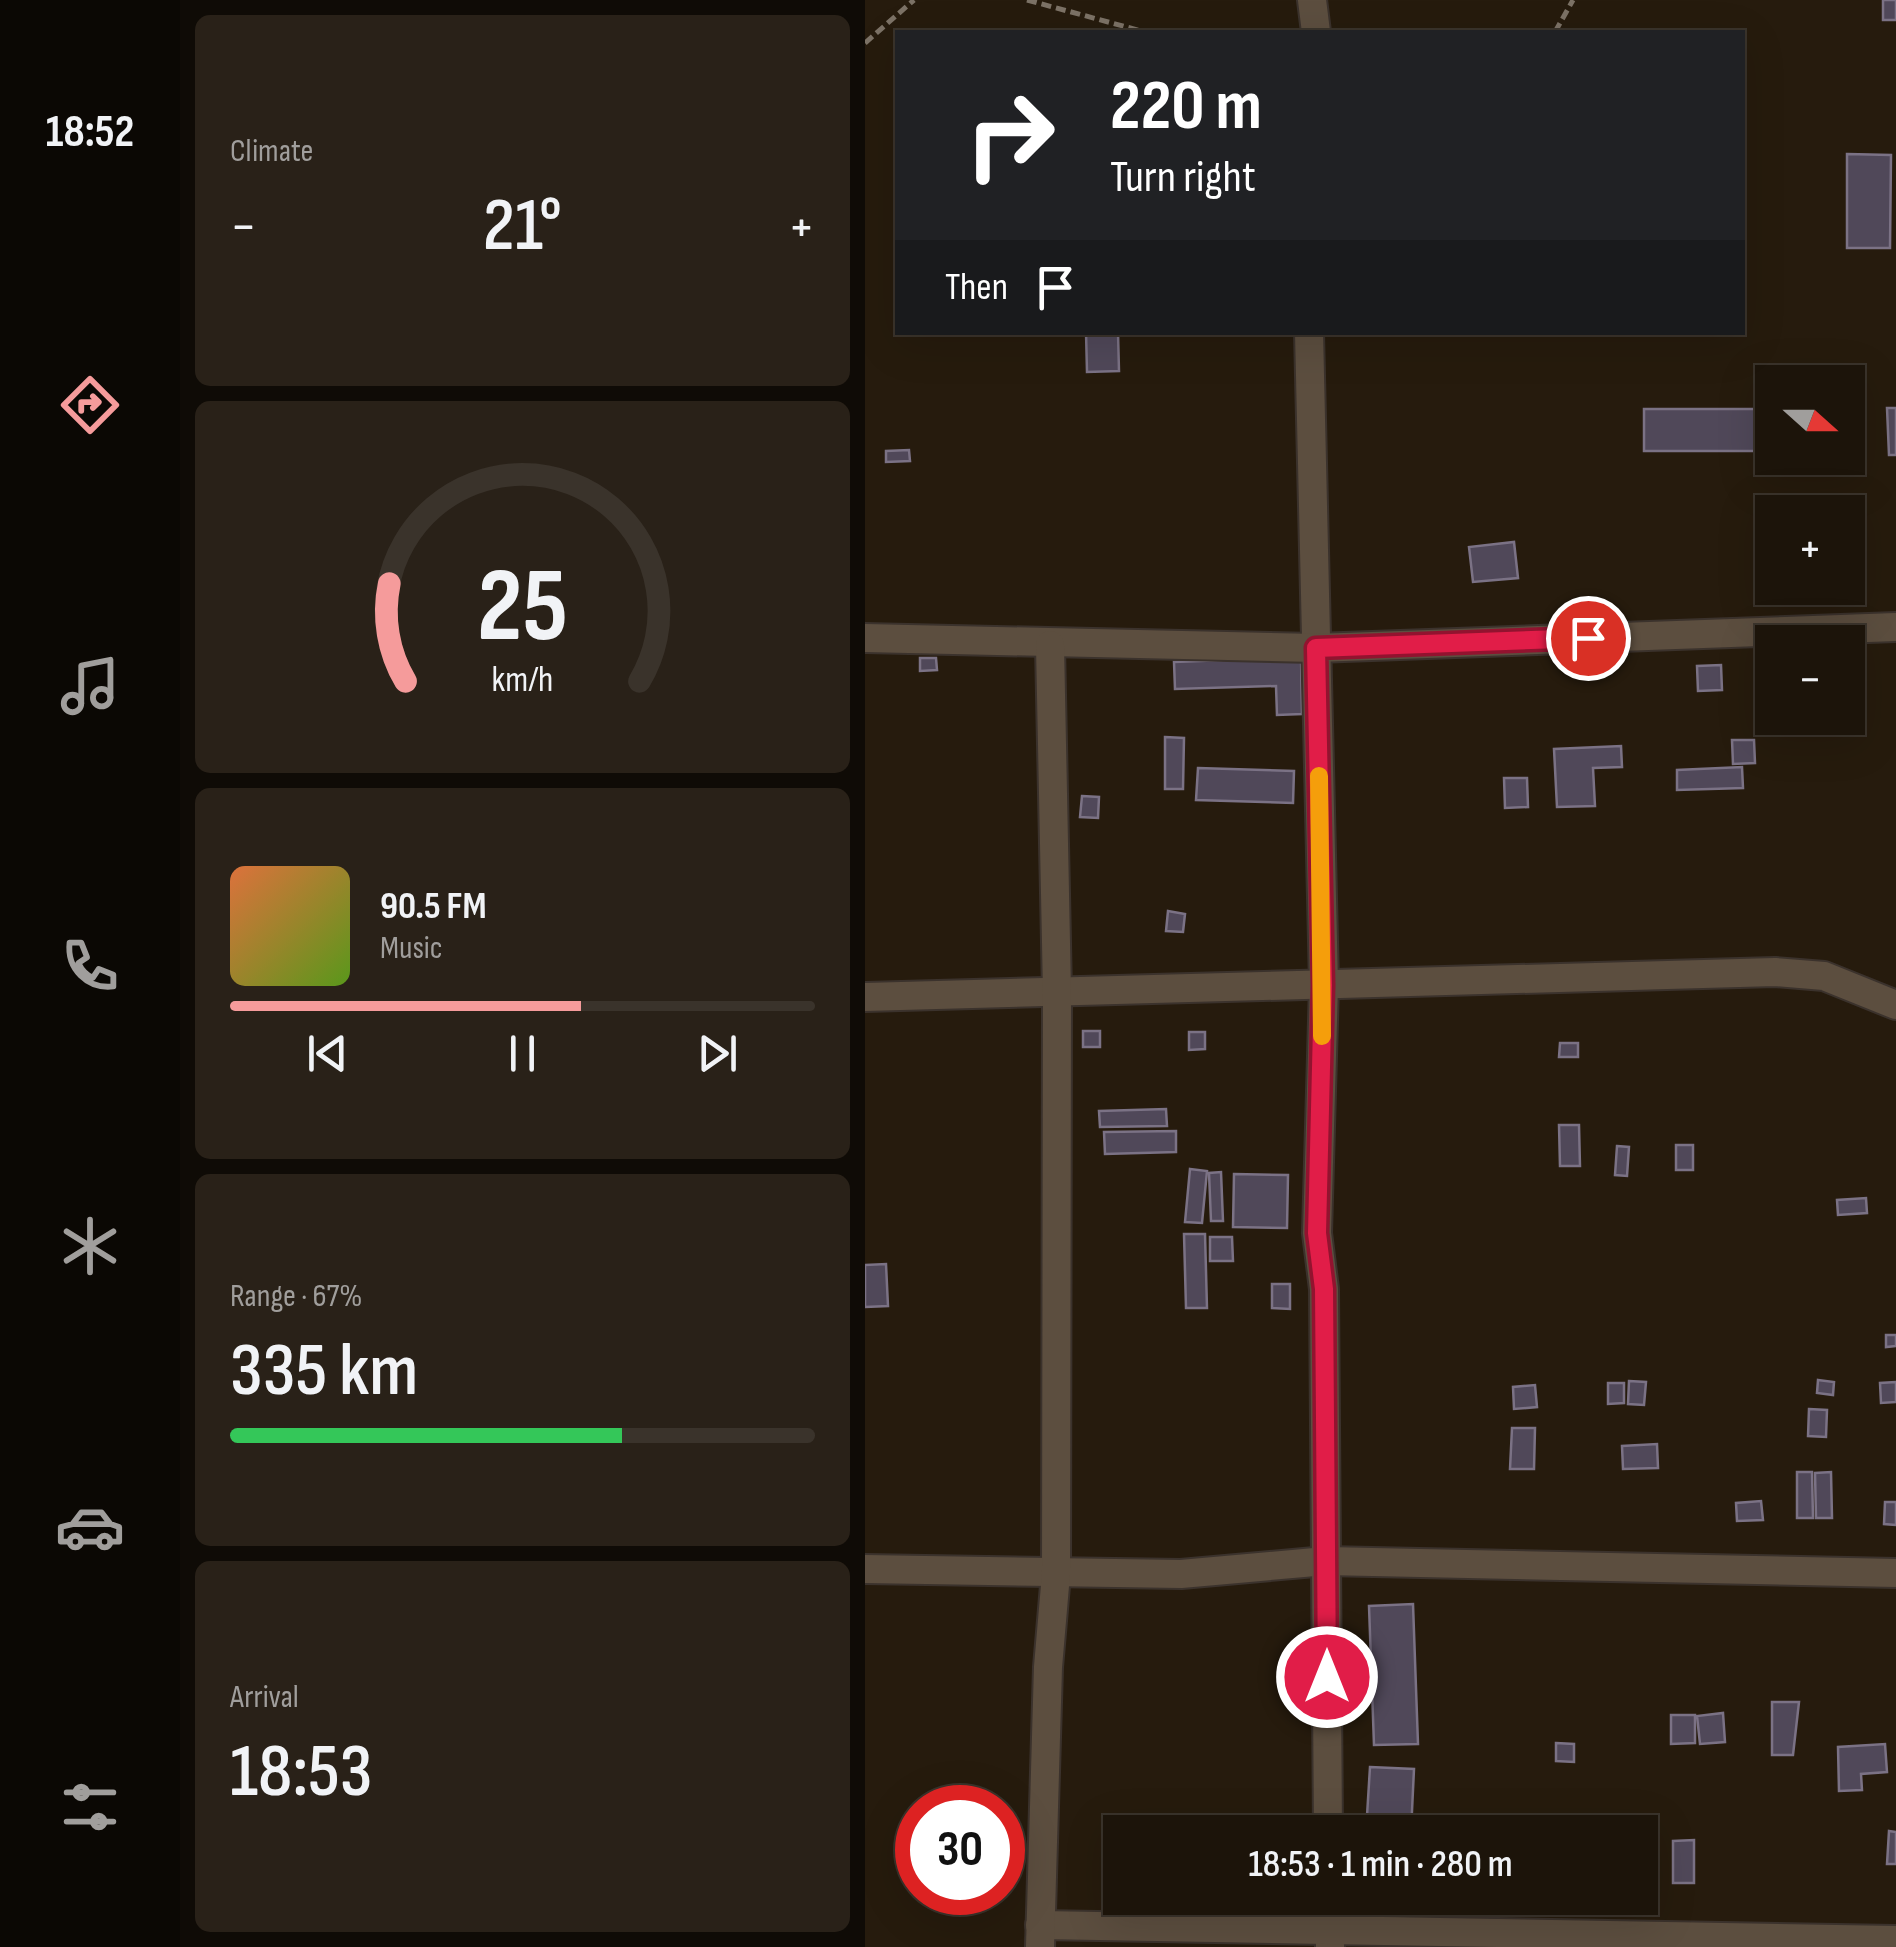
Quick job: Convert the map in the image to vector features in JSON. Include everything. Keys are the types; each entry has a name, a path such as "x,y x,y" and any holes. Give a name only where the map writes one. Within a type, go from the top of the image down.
{"street":[{"path":"1309,335 1323,985 1317,1233 1324,1289 1328,1815"},
{"path":"865,638 1316,648 1896,627"},
{"path":"1050,645 1057,992 1056,1574 1040,1936 1896,1940"},
{"path":"865,997 1775,972 1824,976 1896,1005"},
{"path":"865,1569 1181,1574 1326,1561 1896,1572"}],"path":[{"path":"865,44 914,0"},
{"path":"1027,0 1138,30"},
{"path":"1556,30 1573,0"}],"building":[{"path":"1883,0 1896,0 1896,20 1883,20"},
{"path":"1847,154 1891,155 1890,248 1847,248"},
{"path":"1086,335 1118,335 1119,371 1087,372"},
{"path":"1887,408 1896,408 1896,455 1889,455"},
{"path":"1644,409 1755,409 1755,451 1644,451"},
{"path":"909,450 910,461 886,462 886,451"},
{"path":"1514,542 1518,578 1473,582 1469,547"},
{"path":"1301,657 1302,714 1277,715 1276,686 1175,689 1174,662"},
{"path":"920,658 936,658 937,670 920,671"},
{"path":"1721,665 1722,690 1698,691 1697,666"},
{"path":"1165,737 1184,738 1183,789 1165,789"},
{"path":"1732,740 1754,740 1755,763 1733,764"},
{"path":"1621,746 1622,767 1593,768 1595,806 1557,807 1554,749"},
{"path":"1742,767 1743,788 1677,790 1677,770"},
{"path":"1198,768 1294,771 1293,803 1196,800"},
{"path":"1504,778 1527,778 1528,807 1505,808"},
{"path":"1082,796 1099,797 1098,818 1080,817"},
{"path":"1168,911 1185,914 1183,932 1166,931"},
{"path":"1083,1031 1100,1031 1100,1047 1083,1047"},
{"path":"1189,1032 1205,1032 1205,1049 1189,1050"},
{"path":"1560,1043 1578,1043 1578,1057 1559,1057"},
{"path":"1166,1109 1167,1126 1100,1127 1099,1111"},
{"path":"1559,1125 1579,1125 1580,1166 1560,1166"},
{"path":"1176,1131 1176,1152 1105,1154 1104,1132"},
{"path":"1676,1145 1693,1145 1693,1170 1676,1170"},
{"path":"1617,1146 1629,1147 1627,1176 1615,1175"},
{"path":"1190,1169 1207,1171 1202,1223 1185,1222"},
{"path":"1221,1172 1223,1221 1211,1221 1209,1173"},
{"path":"1234,1174 1288,1175 1287,1228 1233,1227"},
{"path":"1866,1198 1867,1213 1838,1215 1837,1200"},
{"path":"1184,1234 1205,1234 1207,1308 1186,1308"},
{"path":"1210,1237 1232,1237 1233,1261 1210,1261"},
{"path":"886,1264 888,1306 865,1307 865,1265"},
{"path":"1272,1284 1290,1284 1290,1309 1272,1308"},
{"path":"1886,1335 1896,1335 1896,1346 1886,1347"},
{"path":"1818,1380 1834,1382 1833,1395 1817,1393"},
{"path":"1629,1381 1646,1382 1644,1405 1628,1404"},
{"path":"1896,1382 1896,1402 1881,1403 1880,1383"},
{"path":"1608,1383 1624,1383 1624,1403 1608,1404"},
{"path":"1535,1385 1537,1407 1514,1409 1513,1387"},
{"path":"1809,1409 1827,1410 1826,1437 1808,1436"},
{"path":"1512,1428 1535,1428 1534,1469 1510,1469"},
{"path":"1657,1444 1658,1468 1623,1469 1622,1446"},
{"path":"1797,1472 1812,1472 1813,1518 1797,1518"},
{"path":"1831,1472 1832,1518 1816,1518 1815,1473"},
{"path":"1761,1501 1763,1520 1737,1521 1736,1503"},
{"path":"1885,1502 1896,1502 1896,1525 1884,1524"},
{"path":"1413,1604 1418,1744 1374,1745 1369,1606"},
{"path":"1772,1702 1799,1702 1793,1755 1772,1755"},
{"path":"1723,1713 1725,1742 1700,1744 1697,1716"},
{"path":"1671,1715 1695,1715 1695,1743 1671,1744"},
{"path":"1556,1743 1574,1744 1574,1762 1556,1761"},
{"path":"1885,1744 1887,1772 1861,1774 1862,1790 1839,1791 1838,1747"},
{"path":"1370,1767 1414,1769 1412,1815 1367,1815"},
{"path":"1889,1831 1896,1832 1896,1864 1887,1864"},
{"path":"1694,1840 1694,1883 1673,1883 1673,1841"}],"slow traffic":[{"path":"1319,776 1322,1036"}],"route":[{"path":"1327,1677 1324,1289 1317,1233 1323,985 1316,648 1588,638"}]}
